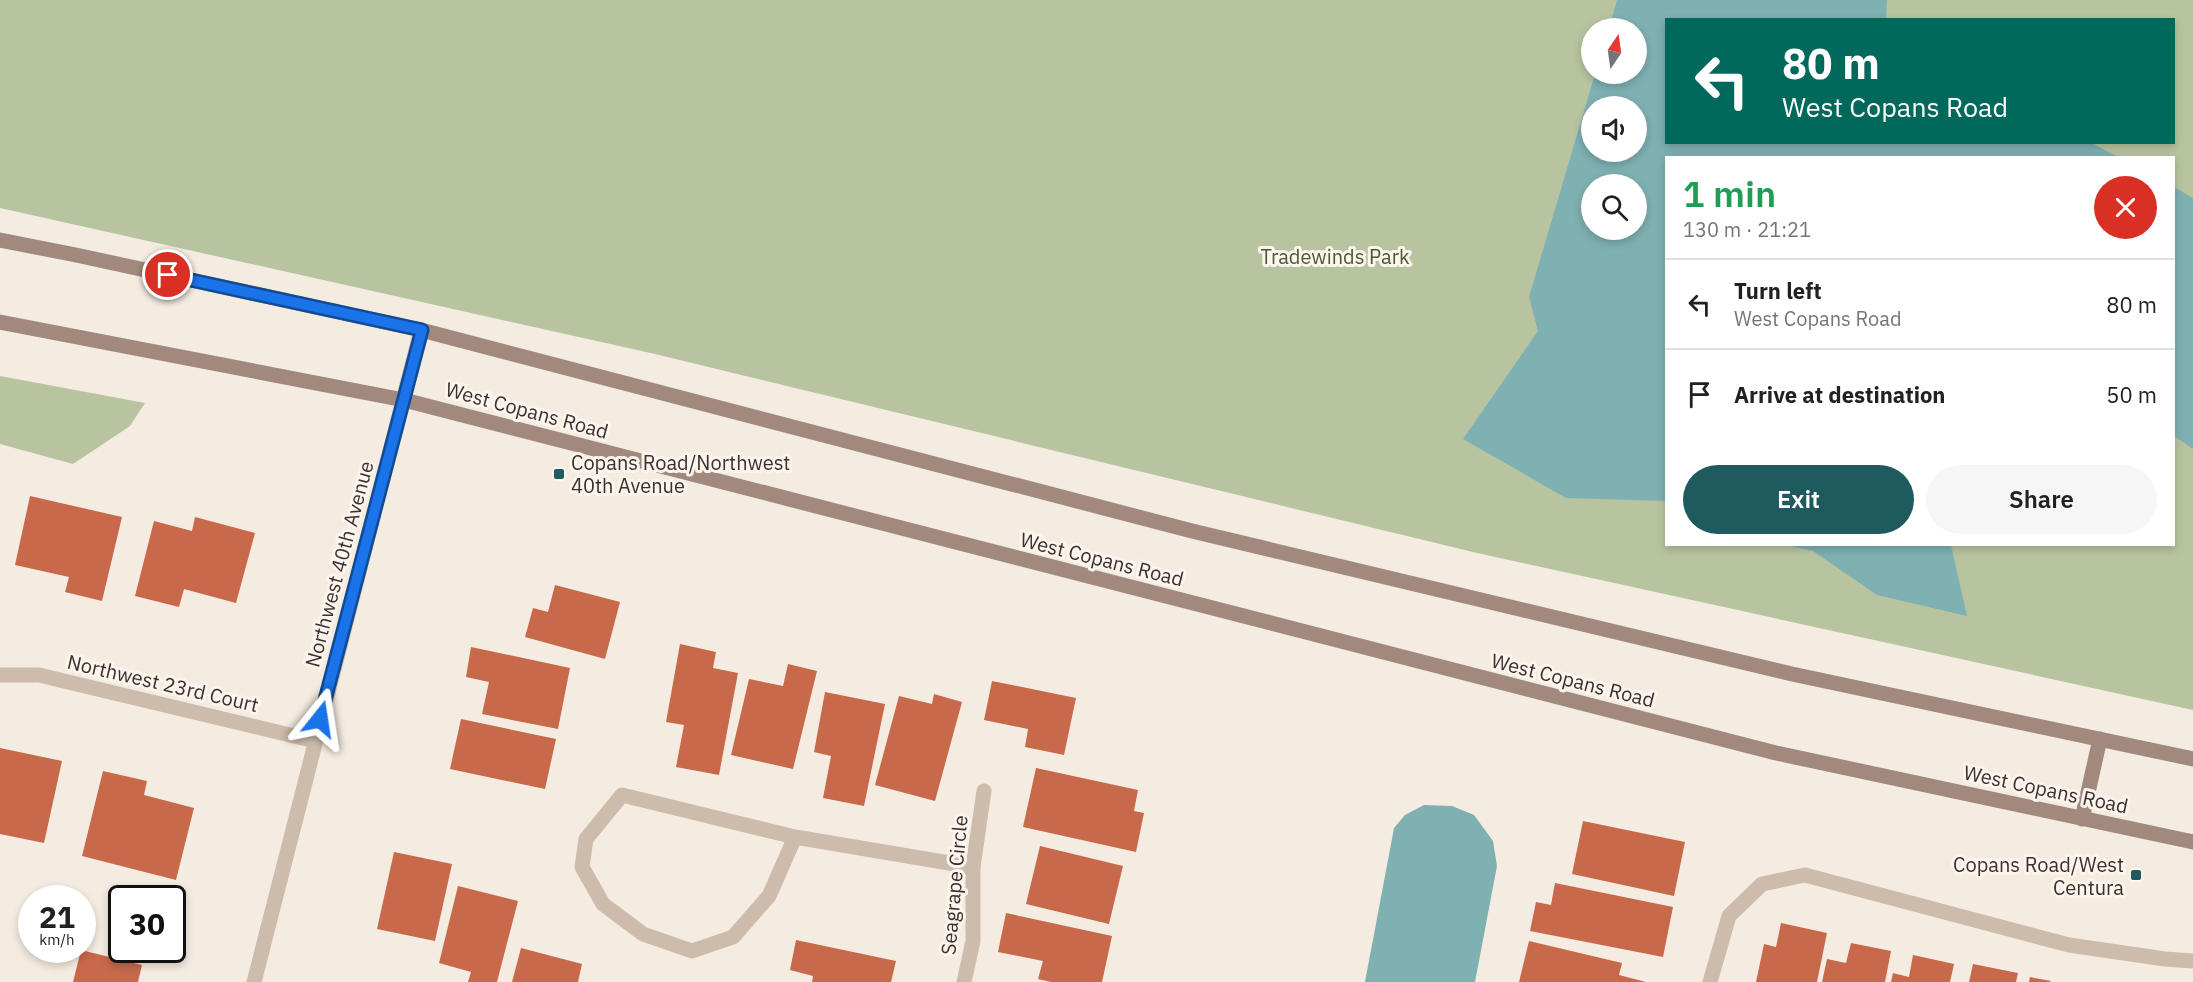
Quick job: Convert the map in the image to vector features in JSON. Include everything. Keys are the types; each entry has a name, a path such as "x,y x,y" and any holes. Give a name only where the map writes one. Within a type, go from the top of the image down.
{"main road":[{"path":"0,240 422,330 1192,531 1792,674 2193,759"},
{"name":"West Copans Road","path":"0,322 404,400 1776,753 2193,842"},
{"path":"2082,819 2100,739"}],"street":[{"name":"Northwest 40th Avenue","path":"254,982 422,330"},
{"name":"Northwest 23rd Court","path":"0,675 39,675 315,741"},
{"name":"Seagrape Circle","path":"964,982 973,940 973,867 984,791"},
{"path":"795,837 769,896 733,937 692,951 643,934 603,904 582,867 586,839 622,795 795,837 973,867"},
{"path":"1710,982 1729,916 1762,884 1805,875 2070,945 2193,961"}],"green space":[{"name":"Tradewinds Park","path":"0,0 2193,0 2193,710 1473,552 655,354 0,208"},
{"path":"0,376 145,403 130,426 73,464 0,444"}],"water":[{"path":"1617,0 1887,0 1886,18 1665,18 1665,144 2094,144 2116,156 1665,156 1665,501 1566,498 1463,439 1538,331 1529,297 1581,121 1581,162 1647,162 1647,96 1588,96 1592,84 1647,84 1647,18 1612,18"},
{"path":"2175,188 2193,198 2193,449 2175,437"},
{"path":"1790,546 1951,546 1967,616 1877,595 1813,551"},
{"path":"1424,805 1452,806 1474,815 1493,841 1497,866 1475,982 1365,982 1394,828 1405,815"}],"building":[{"path":"30,496 122,517 102,601 65,592 69,577 15,565"},
{"path":"195,517 255,533 236,603 184,589 179,607 135,596 154,521 192,531"},
{"path":"555,585 620,602 605,659 525,637 533,608 548,612"},
{"path":"680,644 716,652 713,668 738,673 719,775 676,767 684,725 666,722"},
{"path":"471,647 570,668 558,729 482,714 489,682 466,677"},
{"path":"788,664 817,671 793,769 731,755 749,679 783,686"},
{"path":"992,681 1076,698 1064,755 1025,747 1028,729 984,720"},
{"path":"825,692 885,704 864,806 823,798 831,756 814,752"},
{"path":"934,694 962,702 935,801 875,785 899,696 932,704"},
{"path":"461,719 556,739 545,789 450,769"},
{"path":"0,748 62,761 44,843 0,834"},
{"path":"1036,768 1138,790 1134,811 1144,813 1136,852 1023,827"},
{"path":"103,771 147,781 144,795 194,808 176,880 82,856"},
{"path":"1583,821 1685,842 1674,896 1572,874"},
{"path":"1040,846 1123,866 1109,924 1026,904"},
{"path":"394,852 452,864 435,941 377,929"},
{"path":"1555,883 1673,907 1663,957 1530,931 1536,902 1551,905"},
{"path":"458,886 518,901 497,982 468,982 471,972 439,963"},
{"path":"1006,913 1112,936 1102,982 1051,982 1038,979 1043,961 998,952"},
{"path":"1781,923 1827,933 1817,982 1756,982 1764,944 1776,947"},
{"path":"796,940 896,961 891,982 812,982 813,976 790,970"},
{"path":"1529,941 1622,963 1619,975 1646,982 1519,982"},
{"path":"1851,943 1891,951 1885,982 1822,982 1827,959 1846,963"},
{"path":"521,948 582,964 578,982 512,982"},
{"path":"96,954 108,957 108,963 142,965 138,982 73,982 78,963 96,963"},
{"path":"1913,955 1954,964 1950,982 1891,982 1893,973 1909,977"},
{"path":"1973,964 2018,973 2016,982 1969,982"},
{"path":"2030,977 2051,981 2029,982"}],"place":[{"name":"Copans Road/Northwest 40th Avenue","path":"559,474"},
{"name":"Copans Road/West Centura","path":"2136,875"}],"route":[{"path":"168,275 422,330 320,719"}]}
